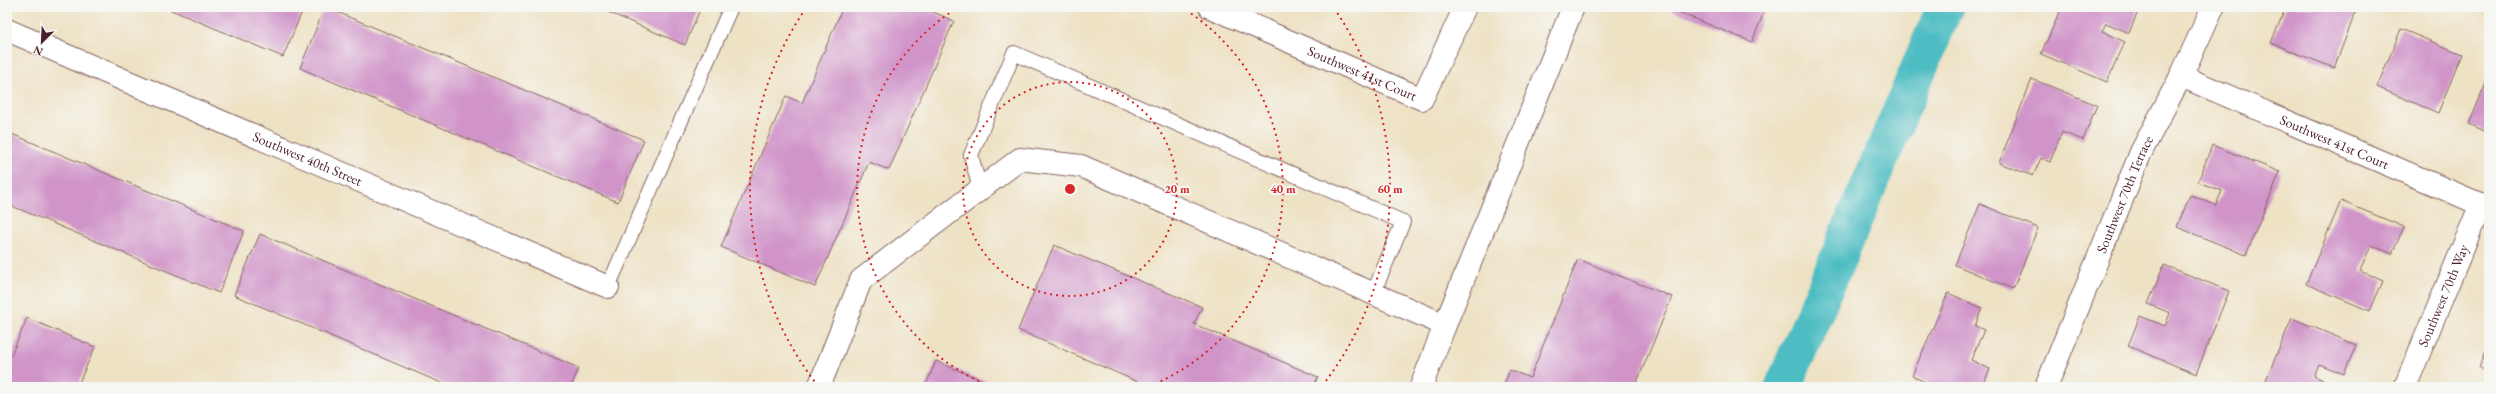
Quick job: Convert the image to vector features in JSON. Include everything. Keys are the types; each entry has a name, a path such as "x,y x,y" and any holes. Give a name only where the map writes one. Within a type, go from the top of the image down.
{"street":[{"name":"Southwest 41st Court","path":"1210,7 1422,99 1465,7"},
{"path":"1421,387 1573,7"},
{"name":"Southwest 70th Terrace","path":"2046,387 2141,152 2181,76 2213,7"},
{"name":"Southwest 40th Street","path":"7,30 608,287"},
{"name":"Southwest 41st Court","path":"2181,76 2485,206"},
{"path":"819,387 861,280 1020,159 1081,166 1445,325"},
{"name":"Southwest 70th Way","path":"2405,387 2485,206"}],"lane":[{"path":"608,287 731,7"},
{"path":"980,189 971,155 1014,53 1403,222 1373,294"}],"building":[{"path":"164,7 304,7 283,57"},
{"path":"325,7 644,140 618,202 300,68"},
{"path":"596,7 701,7 685,45"},
{"path":"843,7 922,7 954,21 889,170 869,162 815,287 721,247 786,96 802,103"},
{"path":"1665,7 1766,7 1752,42"},
{"path":"2062,7 2140,7 2129,33 2106,23 2102,31 2125,42 2107,82 2041,54"},
{"path":"2286,7 2347,7 2356,11 2334,68 2271,43"},
{"path":"2401,29 2462,54 2438,113 2377,87"},
{"path":"2489,76 2489,133 2469,124"},
{"path":"2032,79 2097,105 2083,140 2062,132 2050,162 2041,158 2033,176 1999,163"},
{"path":"7,132 244,231 219,293 7,204"},
{"path":"2212,145 2280,172 2246,255 2177,227 2190,195 2216,205 2222,191 2198,182"},
{"path":"2341,201 2404,227 2392,254 2371,245 2360,271 2383,281 2370,311 2306,284"},
{"path":"1980,204 2038,228 2013,289 1955,265"},
{"path":"260,234 579,368 571,387 451,387 234,295"},
{"path":"1054,245 1202,307 1194,324 1318,377 1313,387 1136,387 1138,382 1018,330"},
{"path":"1578,259 1672,297 1635,387 1503,387 1510,370 1530,378"},
{"path":"2164,265 2229,291 2196,374 2128,346 2140,316 2165,326 2170,313 2148,304"},
{"path":"1948,293 1982,308 1975,326 1984,330 1971,360 1990,369 1982,387 1936,387 1912,376"},
{"path":"27,318 95,347 77,387 7,387 7,365"},
{"path":"2292,318 2356,345 2344,374 2319,364 2314,376 2339,387 2263,387"},
{"path":"2489,344 2489,372 2479,368"},
{"path":"936,361 999,387 925,387"}],"waterway":[{"path":"1783,387 1945,7"}]}
